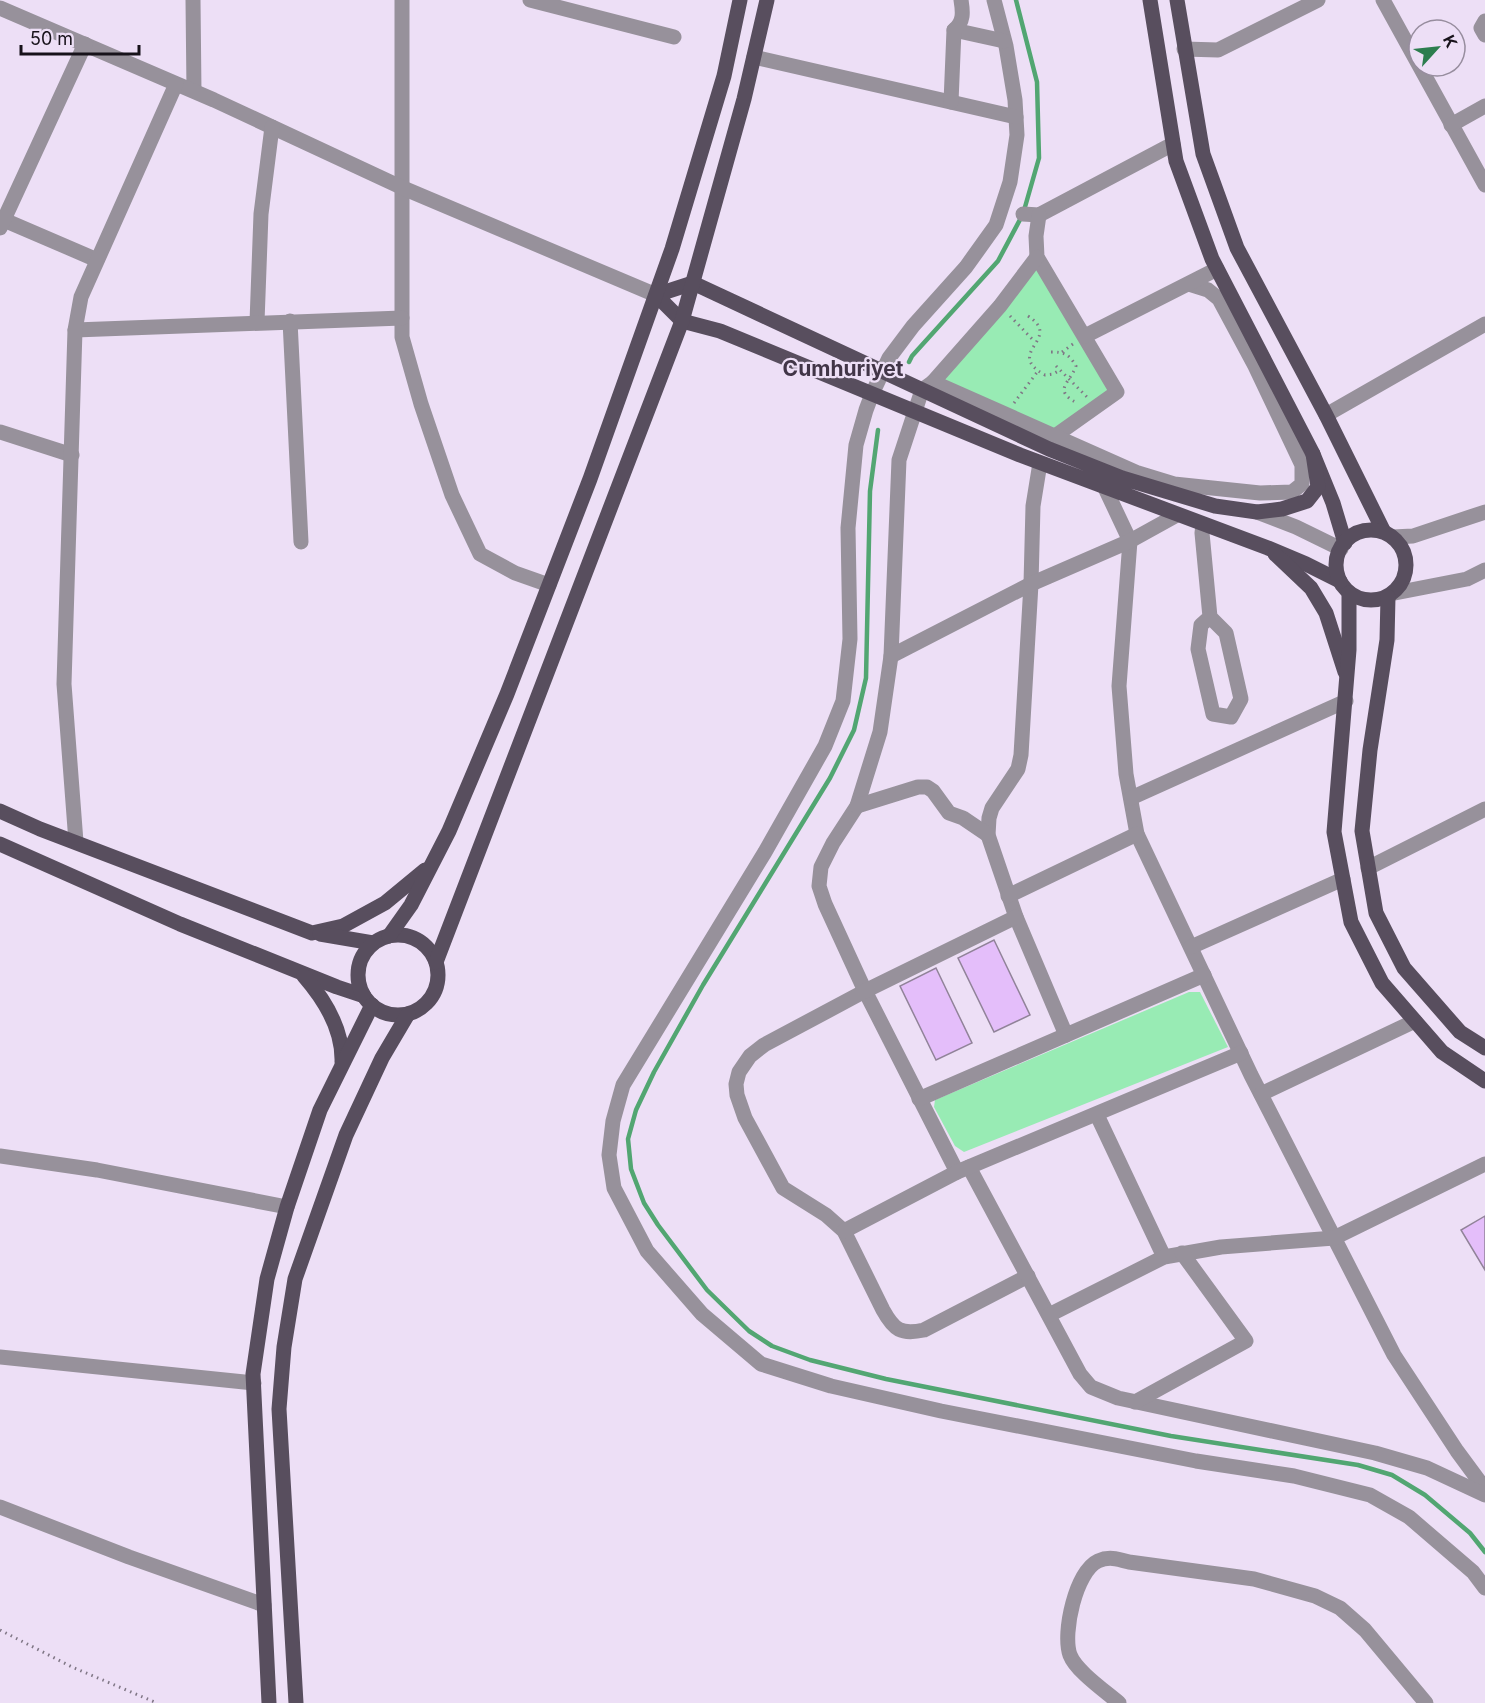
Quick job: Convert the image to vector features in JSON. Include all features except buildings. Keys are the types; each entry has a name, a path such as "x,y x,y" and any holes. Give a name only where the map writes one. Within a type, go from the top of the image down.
{"main road":[{"path":"389,936 411,905 449,831 498,715 590,479 672,249 724,76 740,0"},
{"path":"436,962 498,795 682,321 754,57 767,0"},
{"path":"1150,0 1176,161 1217,269 1312,454 1333,503 1343,546"},
{"path":"656,295 682,321 720,331 1040,463 1268,548 1306,564 1362,600 1371,601 1391,595 1401,585 1407,567 1405,554 1388,534 1237,248 1203,154 1184,49 1178,0"},
{"path":"656,295 693,283 884,372 928,386 1049,449 1122,478 1215,506 1257,512 1282,509 1306,501 1318,487 1312,454"},
{"path":"1388,534 1371,530 1362,531 1348,538 1336,564 1345,587 1349,650 1334,832 1350,922 1382,983 1442,1052 1485,1081"},
{"path":"1268,548 1311,588 1326,613 1347,680"},
{"path":"1391,595 1387,640 1370,750 1362,831 1376,913 1404,968 1460,1032 1482,1043"},
{"path":"0,811 312,933 373,943"},
{"path":"0,844 180,924 368,1001 383,1012 395,1015 408,1014 420,1009 430,1000 436,988 438,975 436,962 423,943 401,935 389,936 373,943 360,962 358,974 359,985 368,1001"},
{"path":"312,933 343,926 385,903 432,864"},
{"path":"300,972 319,993 339,1037 342,1050 341,1066"},
{"path":"269,1703 254,1383 267,1279 287,1207 320,1110 368,1001"},
{"path":"296,1703 279,1409 284,1347 293,1290 346,1135 382,1058 408,1014"}],"street":[{"path":"193,0 194,91"},
{"path":"402,0 402,337 421,404 452,495 480,554 515,573 549,585"},
{"path":"530,0 674,37"},
{"path":"951,102 954,30 959,26 963,15 961,0"},
{"path":"994,0 1004,41 1016,117 1017,135 1010,182 996,225 966,267 913,326 890,358 872,394 856,445 849,516 850,639 843,701 825,746 765,852 623,1085 613,1121 609,1155 614,1188 647,1251 702,1314 761,1364 831,1386 941,1411 1196,1461 1294,1476 1370,1495 1409,1517 1473,1572 1485,1588"},
{"path":"1184,49 1218,50 1318,0"},
{"path":"1383,0 1485,184"},
{"path":"0,8 194,91 403,188 656,295"},
{"path":"1485,21 1481,28 1485,35"},
{"path":"954,30 1004,41"},
{"path":"85,44 2,224 97,261"},
{"path":"754,57 1016,117"},
{"path":"76,842 64,684 75,330 81,297 176,84"},
{"path":"1451,125 1485,106"},
{"path":"257,322 261,214 272,127"},
{"path":"1023,214 1039,215 1173,144"},
{"path":"1039,215 1036,236 1037,256 1118,392 1055,436"},
{"path":"1037,256 1000,306 928,386 915,411 899,460 891,656 880,732 857,806 833,843 821,867 819,886 825,904 919,1099 1028,1276 1080,1374 1091,1387 1135,1402 1375,1453 1427,1468 1485,1495"},
{"path":"1085,336 1217,269"},
{"path":"928,386 1006,414 1138,473 1174,484 1260,493 1292,492 1302,484 1302,465 1255,366 1219,299 1208,290 1189,284"},
{"path":"75,330 402,318"},
{"path":"290,321 301,542"},
{"path":"1326,415 1485,324"},
{"path":"0,432 72,455"},
{"path":"1040,463 1033,506 1021,755 1018,769 992,808 988,818 988,835 1016,917 1066,1035"},
{"path":"1105,488 1130,541 1119,686 1126,774 1137,834 1261,1094 1394,1355 1457,1451 1485,1489"},
{"path":"1257,512 1343,546"},
{"path":"1388,534 1413,536 1485,512"},
{"path":"891,656 1031,584 1130,541 1177,515"},
{"path":"1203,525 1210,617 1226,633 1241,699 1231,717 1213,714 1198,649 1201,625 1210,617"},
{"path":"1391,595 1467,579 1485,570"},
{"path":"1131,798 1346,701"},
{"path":"857,806 918,787 927,787 933,790 949,813 988,835"},
{"path":"1368,868 1485,809"},
{"path":"1008,896 1137,834"},
{"path":"1191,947 1343,879"},
{"path":"1016,917 865,991 764,1045 750,1056 739,1072 736,1084 737,1095 745,1118 783,1188 825,1215 844,1231 890,1323 898,1330 912,1333 924,1330 1028,1276"},
{"path":"919,1099 1204,975"},
{"path":"1261,1094 1415,1021"},
{"path":"844,1231 963,1170 1241,1053"},
{"path":"1097,1114 1164,1257"},
{"path":"0,1156 97,1170 287,1207"},
{"path":"1049,1315 1164,1257 1221,1247 1334,1238 1485,1164"},
{"path":"1135,1402 1246,1341 1182,1253"},
{"path":"0,1357 254,1383"},
{"path":"0,1507 129,1557 264,1605"},
{"path":"1119,1703 1076,1666 1070,1656 1067,1643 1070,1607 1087,1571 1096,1562 1110,1557 1254,1579 1315,1596 1340,1608 1365,1630 1426,1703"}],"path":[{"path":"1000,306 1035,342"},
{"path":"1028,316 1037,321 1041,331 1029,355 1030,363 1045,375 1060,370"},
{"path":"1051,352 1070,355 1076,366 1069,379 1064,385 1063,390 1069,399 1082,404 1089,399 1082,392 1069,379 1056,366"},
{"path":"1006,414 1038,371"},
{"path":"0,1630 72,1666 157,1703"}],"green space":[{"path":"1036,263 1114,392 1055,434 938,382"},
{"path":"1189,992 1200,992 1228,1047 964,1152 955,1146 934,1107 935,1100"}],"waterway":[{"path":"909,362 998,261 1023,214 1039,158 1037,82 1016,0"},
{"path":"878,430 870,491 866,678 854,730 830,778 703,985 654,1072 636,1110 628,1139 631,1169 644,1203 707,1290 749,1331 772,1346 810,1360 886,1379 1171,1436 1358,1465 1392,1475 1425,1495 1470,1533 1485,1552"}],"district":[{"name":"Cumhuriyet","path":"843,368"}]}
